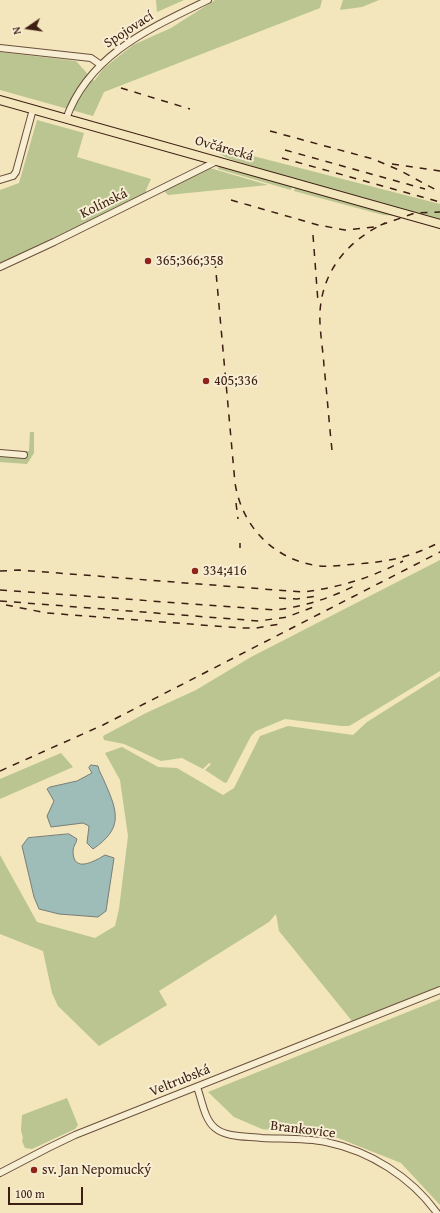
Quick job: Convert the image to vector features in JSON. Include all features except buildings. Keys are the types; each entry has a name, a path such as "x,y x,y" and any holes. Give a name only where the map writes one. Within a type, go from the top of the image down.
{"main road":[{"name":"Ovčárecká","path":"0,100 440,224"}],"street":[{"name":"Spojovací","path":"66,119 77,94 101,65 120,48 137,36 208,0"},
{"path":"0,48 90,58 101,65"},
{"path":"0,180 13,176 16,172 33,109"},
{"name":"Kolínská","path":"0,267 54,242 217,161"},
{"path":"0,453 24,455"},
{"name":"Veltrubská","path":"0,1173 62,1141 440,990"},
{"name":"Brankovice","path":"197,1087 211,1124 220,1132 232,1135 326,1142 365,1155 402,1176 437,1213"}],"green space":[{"path":"156,0 184,0 157,12"},
{"path":"215,0 322,0 320,8 104,92 93,116 0,90 0,52 76,61 94,81 104,68 133,45 171,28"},
{"path":"343,0 379,0 362,7 340,10"},
{"path":"37,120 84,133 77,157 151,179 146,190 146,194 0,264 0,190 19,183"},
{"path":"218,147 440,204 440,219 299,181 227,158 220,154"},
{"path":"219,165 292,186 291,190 218,169"},
{"path":"210,168 268,185 168,195 164,191"},
{"path":"295,187 401,216 383,215 294,191"},
{"path":"30,432 34,432 34,453 27,464 0,462 0,456 18,456 19,451 29,451"},
{"path":"440,560 440,671 349,726 285,719 256,731 251,736 227,782 225,783 205,770 211,764 209,763 203,769 182,758 161,761 124,744 104,740 103,736 146,713 196,690 251,657"},
{"path":"440,676 440,986 352,1021 279,931 276,914 269,922 159,991 167,1005 99,1046 58,1006 52,993 43,951 0,934 0,855 37,922 95,938 115,926 119,909 128,836 120,780 105,753 122,747 158,767 177,768 223,795 234,788 260,736 288,726 353,735 367,722"},
{"path":"61,753 73,767 0,799 0,779"},
{"path":"440,999 440,1205 401,1163 338,1138 262,1129 234,1117 208,1092"},
{"path":"67,1098 78,1125 75,1129 32,1149 25,1148 22,1141 23,1138 21,1130 22,1115"}],"water":[{"path":"91,765 98,766 110,794 115,812 113,828 109,835 93,849 87,843 89,826 83,823 51,827 47,816 54,801 47,789 77,781 92,773 89,768"},
{"path":"69,834 77,839 73,851 74,858 80,864 85,864 105,855 114,858 106,911 98,917 59,914 39,909 34,897 22,846 28,838"}],"railway":[{"path":"121,88 190,109"},
{"path":"270,131 373,159 399,170 440,192"},
{"path":"285,150 425,189"},
{"path":"282,158 440,202"},
{"path":"392,164 440,171"},
{"path":"231,200 318,225 345,230 375,227 415,213 440,212"},
{"path":"332,450 320,325 322,296 332,269 349,247 360,238 385,223"},
{"path":"313,235 318,302"},
{"path":"215,261 235,483 245,514 253,527 274,549 303,563 319,566 338,566 389,560 409,555 440,542"},
{"path":"236,503 238,519"},
{"path":"240,543 240,548"},
{"path":"0,771 103,725 440,552"},
{"path":"0,571 19,570 302,592 341,585 379,572 403,561"},
{"path":"0,590 276,610 318,601 358,584"},
{"path":"279,598 297,599 318,596"},
{"path":"0,601 259,621 287,617 316,606"},
{"path":"6,605 47,613 241,628 256,628 280,624"}],"place":[{"name":"365;366;358","path":"148,261"},
{"name":"405;336","path":"206,381"},
{"name":"334;416","path":"195,571"},
{"name":"sv. Jan Nepomucký","path":"34,1170"}]}
